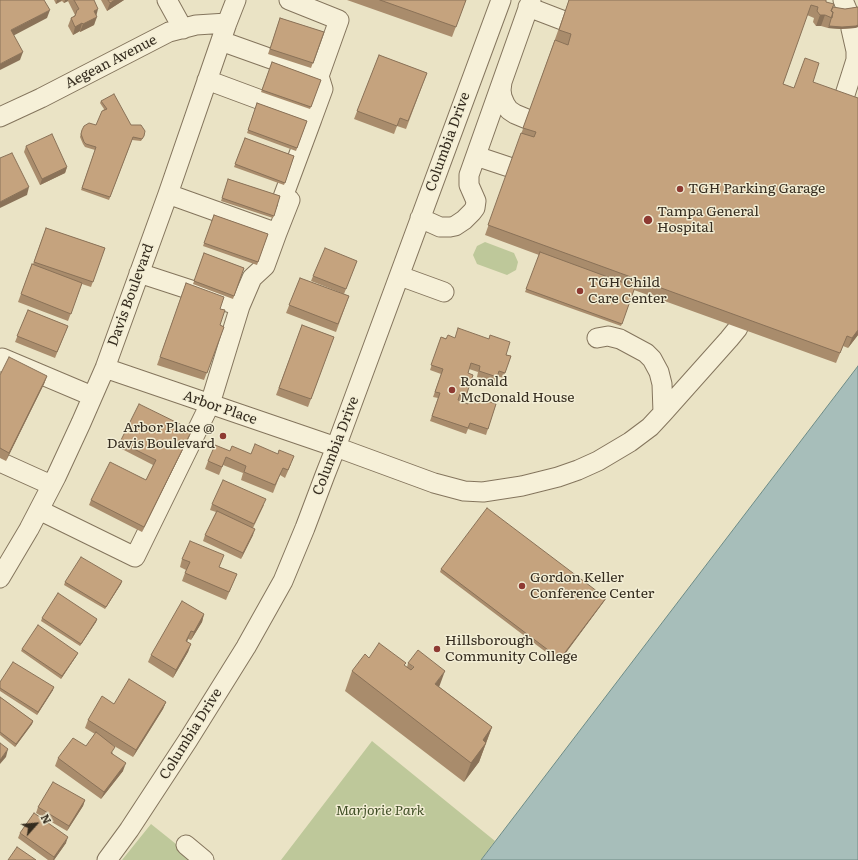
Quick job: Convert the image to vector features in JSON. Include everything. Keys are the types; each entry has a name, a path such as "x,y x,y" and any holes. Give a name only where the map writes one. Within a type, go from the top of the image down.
{"street":[{"path":"167,0 183,29"},
{"name":"Davis Boulevard","path":"0,578 45,497 81,423 105,368 236,0"},
{"path":"0,462 45,497 135,557 210,404 240,306 252,278 265,266 276,233 290,200 283,197 323,89 319,76 339,20 289,0"},
{"name":"Columbia Drive","path":"107,860 129,830 188,740 246,647 283,581 336,448 501,0"},
{"path":"420,218 440,227 446,228 459,223 472,212 476,204 476,200 469,185 469,175 529,4 562,20"},
{"path":"842,104 854,77 856,60 856,51 848,14"},
{"name":"Aegean Avenue","path":"0,117 42,98 169,32 196,25 227,23"},
{"path":"221,41 319,76"},
{"path":"207,80 312,119"},
{"path":"502,81 501,90 505,104 509,110 526,119"},
{"path":"476,156 509,167"},
{"path":"168,194 276,233"},
{"path":"472,212 483,209 493,211"},
{"path":"139,273 240,306"},
{"path":"400,276 444,292"},
{"name":"Arbor Place","path":"105,368 336,448 434,484 464,491 483,492 546,480 578,470 598,461 630,442 650,427 664,413 738,328"},
{"path":"597,338 608,336 620,339 646,353 652,359 659,372 662,384 664,413"},
{"path":"0,362 2,358 92,396"},
{"path":"0,474 45,497"},
{"path":"186,845 204,860"}],"green space":[{"path":"485,242 514,253 518,262 516,270 507,275 477,264 473,255 477,246"},
{"name":"Marjorie Park","path":"372,741 495,841 481,860 281,860"},
{"path":"151,824 196,860 122,860"}],"water":[{"path":"858,366 858,860 481,860"}],"building":[{"path":"0,0 44,0 50,10 11,30 23,52 0,64"},
{"path":"74,0 94,0 98,9 94,11 97,17 75,27 71,18 75,16 77,10 79,9"},
{"path":"108,0 115,0 110,3"},
{"path":"380,0 466,0 456,27"},
{"name":"TGH Parking Garage","path":"569,0 826,0 826,2 834,4 831,11 833,12 832,18 825,15 820,15 817,11 818,7 811,5 783,84 794,88 805,58 819,63 813,82 858,98 858,330 852,338 847,336 840,353 488,225 521,133 534,137 536,132 523,128 555,40 568,45 571,34 559,30"},
{"path":"833,7 845,9 858,7 858,25 842,27 829,26"},
{"path":"280,18 324,32 313,63 270,49"},
{"path":"379,55 427,73 408,121 400,118 397,126 357,111"},
{"path":"272,62 321,80 311,107 262,90"},
{"path":"114,94 131,125 141,125 145,131 142,139 133,137 110,197 82,188 96,147 86,144 81,134 84,126 89,123 96,125 102,111 107,109 101,101"},
{"path":"257,103 307,121 297,148 248,130"},
{"path":"52,134 67,167 42,179 26,146"},
{"path":"245,138 294,156 285,183 235,164"},
{"path":"12,153 29,187 0,202 0,158"},
{"path":"228,179 280,196 274,216 222,198"},
{"path":"214,215 268,234 258,262 204,243"},
{"path":"46,228 105,248 93,282 34,262"},
{"path":"325,248 357,261 346,289 313,276"},
{"name":"TGH Child Care Center","path":"540,252 635,287 622,324 526,289"},
{"path":"204,253 244,268 234,296 194,281"},
{"path":"32,264 82,283 71,314 21,294"},
{"path":"300,278 349,296 338,324 289,305"},
{"path":"186,283 224,297 220,309 225,310 220,325 224,327 207,373 160,357"},
{"path":"28,310 68,326 57,352 17,336"},
{"path":"302,325 334,337 311,399 279,388"},
{"name":"Ronald McDonald House","path":"458,328 489,339 490,335 510,342 506,355 511,356 505,373 499,371 497,377 479,371 480,366 471,363 468,373 473,375 466,396 460,394 458,400 468,404 471,395 496,404 488,429 470,423 468,428 432,416 440,393 435,392 443,369 431,365 441,337 446,339 448,335 455,338"},
{"path":"9,357 47,376 9,453 0,448 0,375"},
{"path":"139,404 192,430 144,527 91,500 110,462 146,480 156,460 120,442"},
{"path":"255,444 278,454 279,450 294,456 288,470 283,468 275,485 244,472 246,466 226,457 222,467 208,461 215,445 230,451 232,446 251,454"},
{"path":"223,480 266,499 254,524 212,504"},
{"name":"Gordon Keller Conference Center","path":"487,508 606,598 560,659 441,569"},
{"path":"217,511 255,529 243,553 205,535"},
{"path":"190,541 224,555 219,567 237,574 229,592 185,573 190,562 182,559"},
{"path":"81,557 122,581 106,607 65,582"},
{"path":"58,593 97,619 81,644 42,618"},
{"path":"182,601 204,614 194,632 191,631 186,641 191,644 176,670 151,655"},
{"path":"38,625 78,653 62,676 22,649"},
{"path":"379,643 406,663 404,665 411,670 414,667 408,663 418,650 445,671 435,684 492,727 483,740 486,743 471,763 352,671 365,654 369,658"},
{"path":"13,662 54,687 38,712 0,688 0,682"},
{"path":"129,679 166,702 136,750 88,720 102,696 114,704"},
{"path":"0,697 33,721 16,744 0,732"},
{"path":"96,732 115,747 111,753 126,763 104,792 58,758 73,738 86,746"},
{"path":"0,743 8,749 0,760"},
{"path":"53,782 85,800 69,826 38,807"},
{"path":"34,813 68,837 54,857 20,833"},
{"path":"17,847 36,860 8,860"}],"place":[{"name":"TGH Parking Garage","path":"680,189"},
{"name":"Tampa General Hospital","path":"648,220"},
{"name":"TGH Child Care Center","path":"580,291"},
{"name":"Ronald McDonald House","path":"452,390"},
{"name":"Arbor Place @ Davis Boulevard","path":"223,436"},
{"name":"Gordon Keller Conference Center","path":"522,586"},
{"name":"Hillsborough Community College","path":"437,649"}]}
